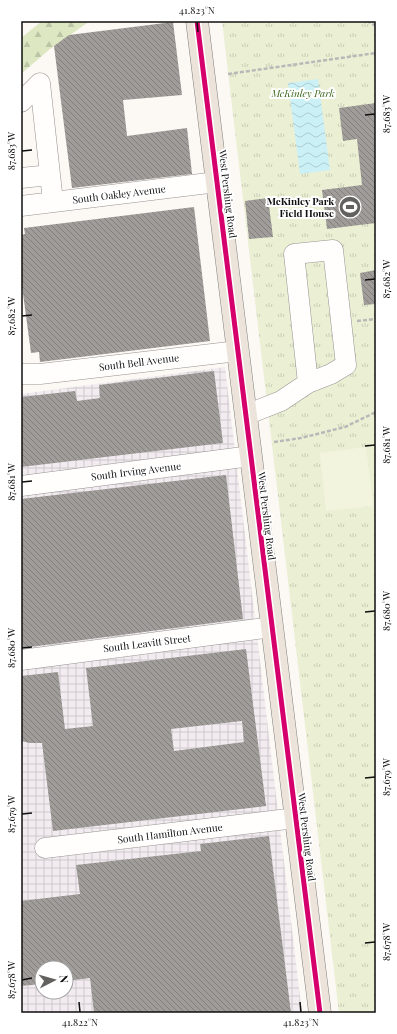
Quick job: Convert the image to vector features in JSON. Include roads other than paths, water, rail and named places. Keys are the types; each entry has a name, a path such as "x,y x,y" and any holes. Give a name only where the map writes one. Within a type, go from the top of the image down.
{"main road":[{"name":"West Pershing Road","path":"197,21 320,1013"}],"street":[{"path":"21,102 40,83 53,202"},
{"path":"21,178 50,175"},
{"name":"South Oakley Avenue","path":"21,206 217,182"},
{"path":"246,415 281,401 308,383 331,374 346,365 333,250 294,254 308,383"},
{"name":"South Bell Avenue","path":"30,374 238,351"},
{"name":"South Irving Avenue","path":"21,486 251,456"},
{"name":"South Leavitt Street","path":"21,660 272,627"},
{"name":"South Hamilton Avenue","path":"45,848 296,818"}],"water":[{"path":"318,79 330,170 300,174 288,83"}],"place":[{"name":"McKinley Park Field House","path":"350,207"}],"park label":[{"name":"McKinley Park","path":"303,93"}]}
